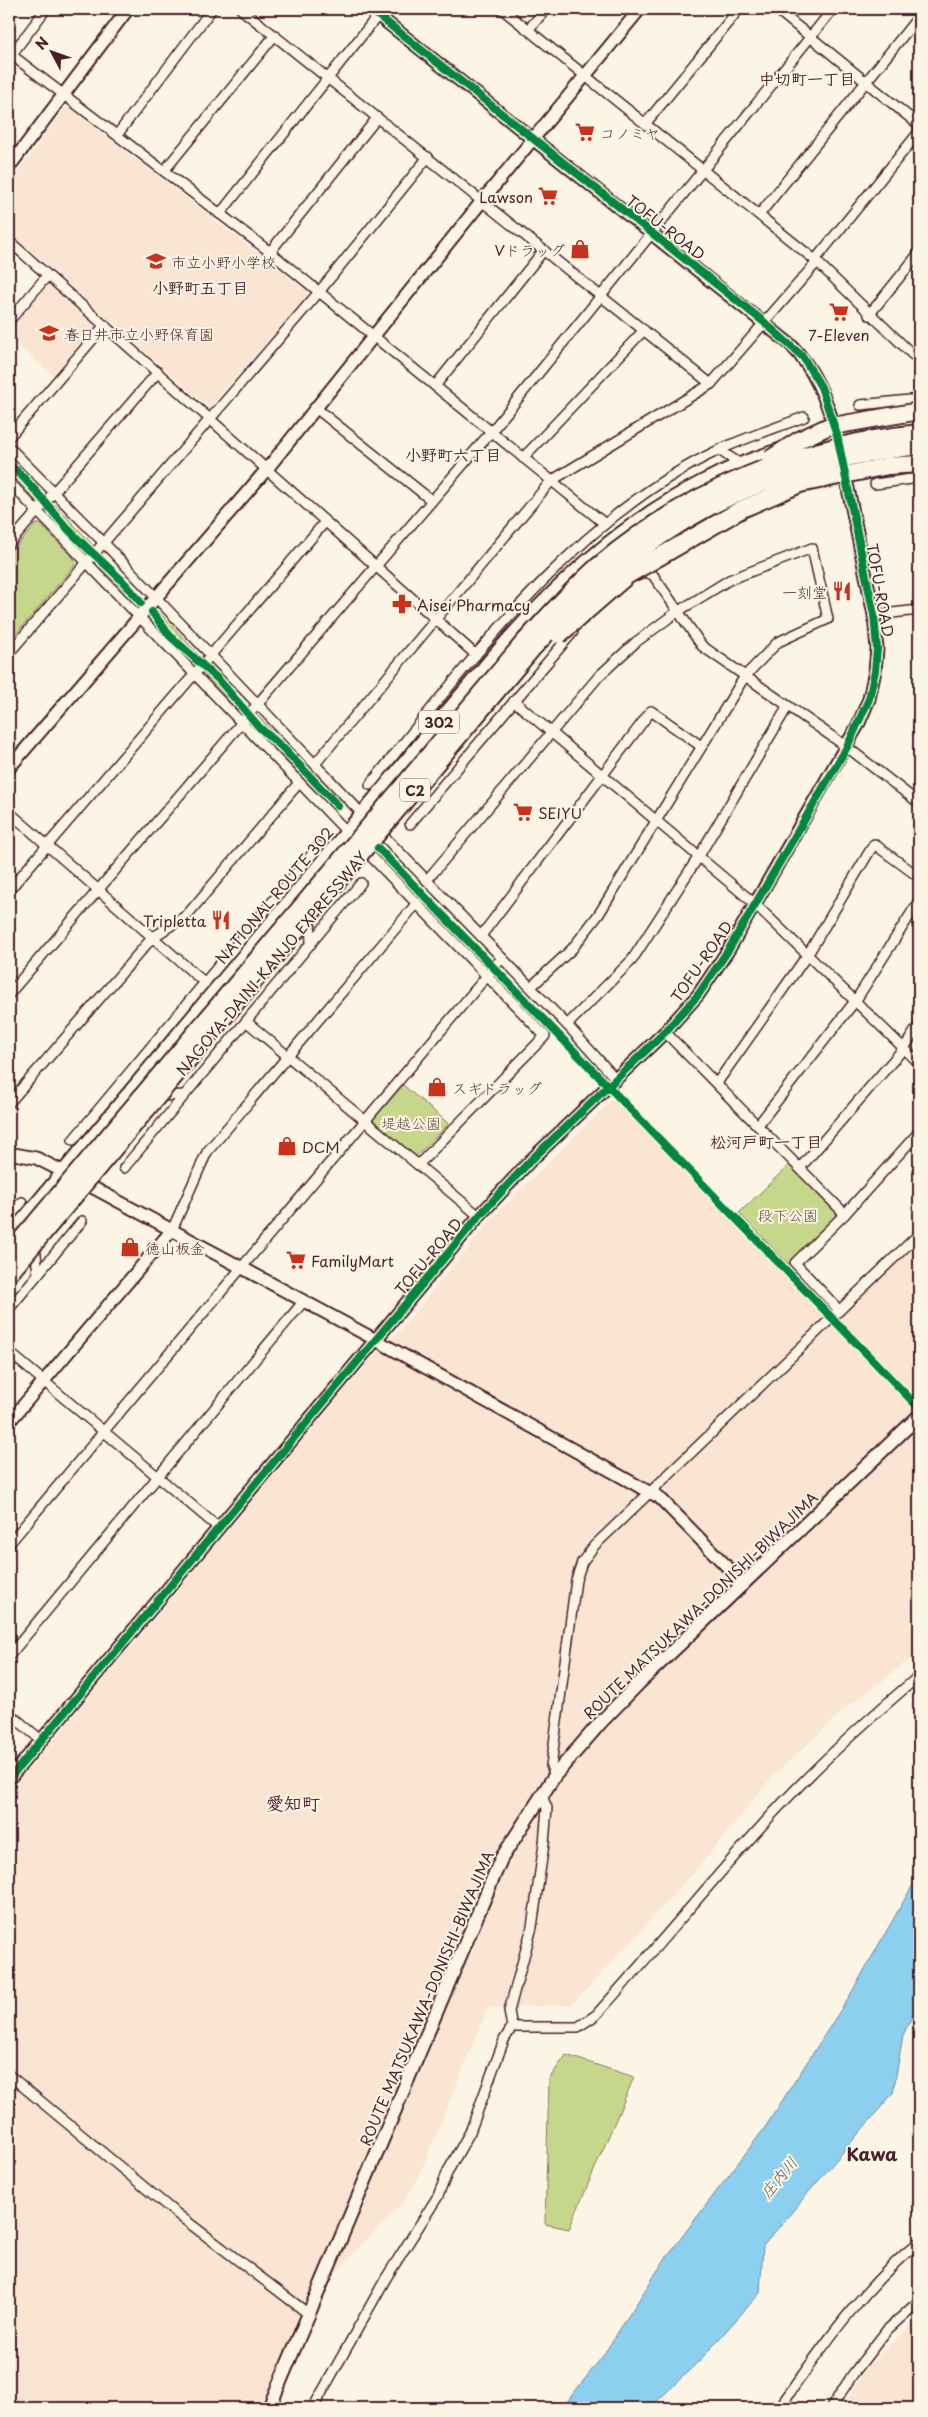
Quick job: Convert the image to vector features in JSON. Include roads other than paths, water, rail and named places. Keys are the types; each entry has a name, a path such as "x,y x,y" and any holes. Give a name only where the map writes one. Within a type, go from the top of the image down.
{"highway":[{"path":"744,470 827,427 860,419 919,411"},
{"name":"NATIONAL ROUTE 302","path":"9,1238 27,1206 64,1172 428,735 520,627 578,568 657,509 744,470 782,450 836,435 919,422"},
{"name":"NAGOYA-DAINI-KANJO EXPRESSWAY","path":"9,1254 418,766 563,598 599,566 635,538 744,470 839,444 919,433"},
{"name":"NAGOYA-DAINI-KANJO EXPRESSWAY","path":"9,1274 532,650 572,607 641,548 714,504 749,487 791,471 840,458 919,446"},
{"path":"434,768 539,655 598,599 628,575 742,509 800,484 888,466 919,464"}],"main road":[{"name":"ROUTE MATSUKAWA-DONISHI-BIWAJIMA","path":"269,2408 501,1860 555,1775 601,1722 639,1684 919,1416"}],"street":[{"path":"46,9 10,55 64,94 270,252 605,524"},
{"path":"9,167 128,9"},
{"path":"117,135 212,9"},
{"path":"241,9 711,384"},
{"path":"502,9 816,261 914,356 919,355"},
{"path":"528,30 546,9"},
{"path":"9,768 267,469 482,201 640,9"},
{"path":"646,123 739,9"},
{"path":"776,9 919,124"},
{"path":"9,994 491,432 833,9"},
{"path":"220,214 328,77 377,11"},
{"name":"TOFU-ROAD","path":"9,1779 479,1216 530,1161 665,1032 698,995 729,949 847,746 869,699 876,671 878,649 874,615 836,435 821,387 803,357 764,322 533,139 377,11"},
{"path":"759,215 919,16"},
{"path":"164,171 275,35"},
{"path":"270,252 377,118"},
{"path":"315,764 551,481 711,384 816,261 919,132"},
{"path":"9,653 319,292 428,157"},
{"path":"9,241 476,655"},
{"path":"435,386 544,250"},
{"path":"869,314 919,253"},
{"path":"9,320 47,276"},
{"path":"9,437 105,325"},
{"path":"524,458 644,330"},
{"path":"9,544 158,372"},
{"path":"860,405 919,399"},
{"path":"898,424 905,401"},
{"path":"317,408 431,500"},
{"path":"370,785 476,655 539,586 605,524 661,484 719,450 804,417"},
{"path":"9,447 104,543 362,814 531,987 616,1078"},
{"path":"719,450 744,470"},
{"path":"875,484 919,478"},
{"path":"9,482 298,784 417,902 545,1036 418,1164"},
{"path":"9,890 325,522"},
{"path":"427,880 599,676 636,642 677,612 729,580 812,548 828,619 778,642 745,676 586,934 531,987"},
{"path":"410,824 558,648 590,615 638,574 646,572 653,575 702,646 847,746 919,803"},
{"path":"874,615 919,610"},
{"path":"514,701 754,904 856,1000 919,1063"},
{"path":"567,1025 632,960 699,856 788,706"},
{"path":"481,936 651,711 701,746"},
{"path":"428,735 484,737"},
{"path":"9,1103 152,938 187,915 298,784"},
{"path":"9,812 205,983"},
{"path":"717,1083 808,954 874,844 919,878"},
{"path":"73,1140 319,846"},
{"path":"309,878 311,944"},
{"path":"124,1168 361,883"},
{"path":"758,1125 856,1000 919,901"},
{"path":"9,1422 172,1230 207,1152 289,1057 417,902"},
{"path":"263,913 279,914"},
{"path":"9,1544 364,1119 502,958"},
{"path":"247,1022 479,1216"},
{"path":"800,1168 904,1048 919,1025"},
{"path":"665,1032 845,1214"},
{"path":"126,1097 185,1095"},
{"path":"103,1126 104,1103"},
{"path":"839,1310 795,1263 845,1214 919,1132"},
{"path":"9,1153 36,1158 64,1172 376,1340 659,1497 744,1584"},
{"path":"9,1217 27,1206 38,1274"},
{"path":"9,1309 82,1222"},
{"path":"555,1775 551,1766 576,1580 582,1562 594,1546 919,1234"},
{"path":"9,1656 303,1302"},
{"path":"9,1352 219,1528"},
{"path":"512,2027 578,2027 596,2015 805,1779 879,1710 919,1676"},
{"path":"9,1713 41,1740"},
{"path":"313,2408 386,2278 438,2196 448,2171 470,2132 504,2040 512,2027 509,2011 532,1927 543,1853 547,1808 542,1796"},
{"path":"9,2076 137,2183 310,2315"},
{"path":"779,2408 846,2316 890,2268 919,2242"},
{"path":"831,2408 853,2374 887,2330 919,2301"}],"water":[{"name":"庄内川","path":"919,1874 919,2003 903,2035 893,2093 763,2246 760,2293 701,2359 650,2408 562,2408 602,2357 665,2259 764,2129 849,1997"}],"place":[{"name":"コノミヤ","path":"585,132"},
{"name":"Lawson","path":"548,196"},
{"name":"Vドラッグ","path":"580,249"},
{"name":"市立小野小学校","path":"156,261"},
{"name":"7-Eleven","path":"839,312"},
{"name":"春日井市立小野保育園","path":"49,333"},
{"name":"一刻堂","path":"842,591"},
{"name":"Aisei Pharmacy","path":"402,604"},
{"name":"SEIYU","path":"523,812"},
{"name":"Tripletta","path":"221,920"},
{"name":"スギドラッグ","path":"437,1087"},
{"name":"DCM","path":"287,1146"},
{"name":"徳山板金","path":"130,1247"},
{"name":"FamilyMart","path":"296,1260"}],"district":[{"name":"中切町一丁目","path":"807,78"},
{"name":"小野町五丁目","path":"200,287"},
{"name":"小野町六丁目","path":"453,454"},
{"name":"松河戸町一丁目","path":"766,1141"},
{"name":"愛知町","path":"293,1802"},
{"name":"Kawa","path":"872,2153"}],"park label":[{"name":"堤越公園","path":"411,1122"},
{"name":"段下公園","path":"788,1214"}]}
